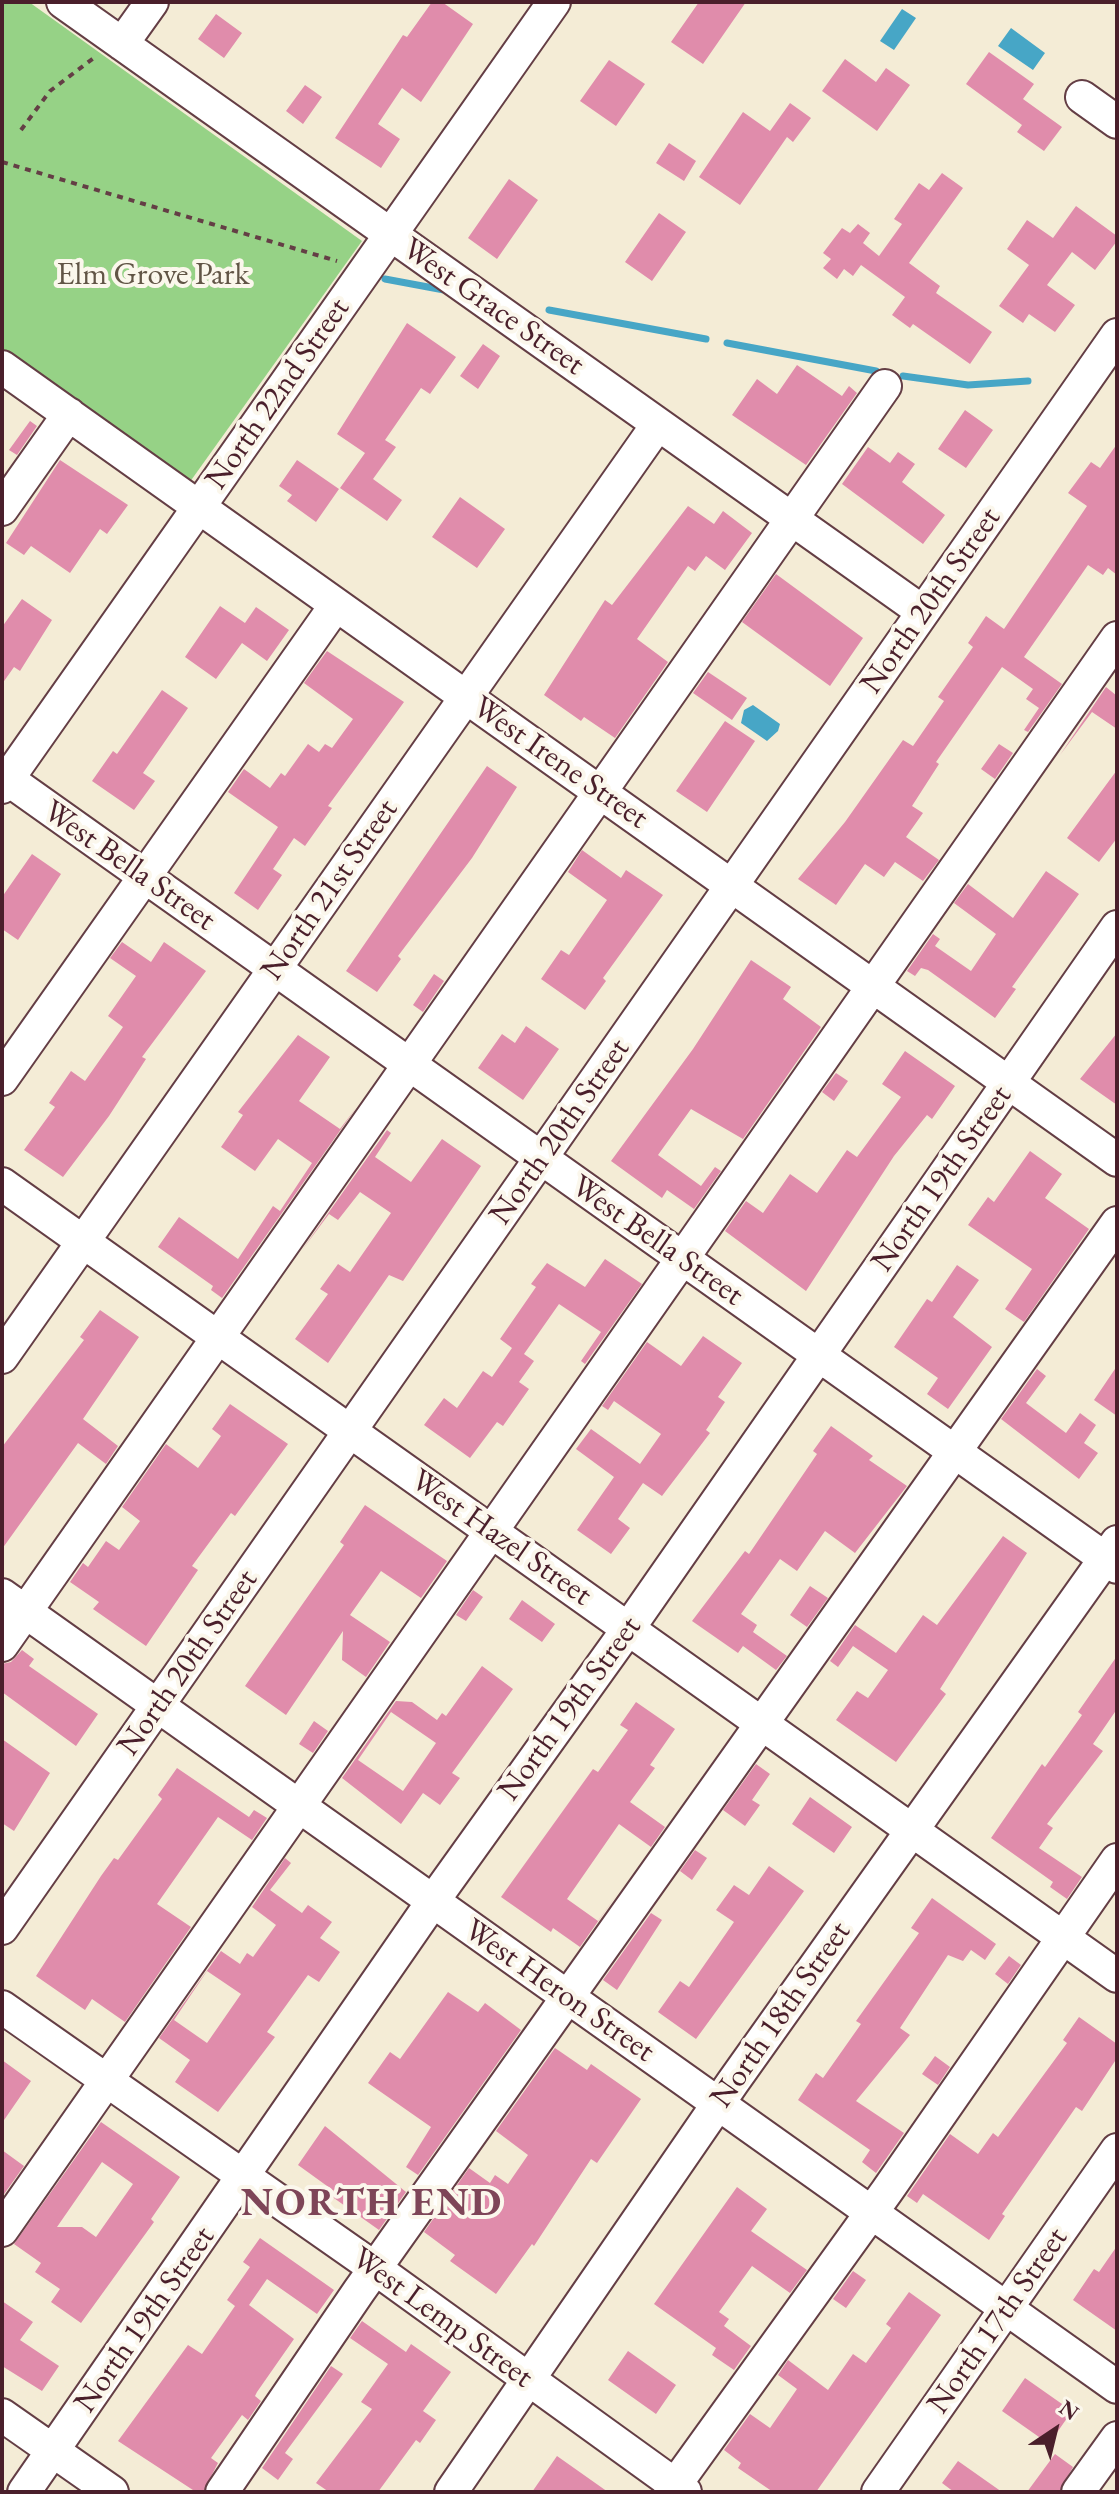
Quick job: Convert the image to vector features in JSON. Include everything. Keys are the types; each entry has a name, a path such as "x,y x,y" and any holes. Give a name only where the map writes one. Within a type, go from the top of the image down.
{"street":[{"name":"West Grace Street","path":"63,2 923,612"},
{"path":"122,44 152,2"},
{"name":"North 22nd Street","path":"4,780 554,2"},
{"path":"1082,97 1117,122"},
{"name":"North 20th Street","path":"2,1928 923,612 1112,351"},
{"name":"West Irene Street","path":"2,367 1117,1160"},
{"path":"2,1645 14,1603 218,1337 885,386"},
{"path":"2,509 69,414"},
{"name":"North 21st Street","path":"2,1357 658,424"},
{"path":"2,1079 336,605"},
{"path":"2,2230 1117,638"},
{"name":"West Bella Street","path":"4,780 144,876 953,1451 1113,1556"},
{"name":"North 19th Street","path":"24,2492 244,2179 433,1901 628,1629 1117,927"},
{"name":"West Hazel Street","path":"2,1184 1117,1976"},
{"path":"222,2492 760,1723 1117,1223"},
{"name":"North 18th Street","path":"451,2492 718,2103 911,1830 1113,1556"},
{"name":"West Heron Street","path":"14,1603 1117,2387"},
{"path":"677,2490 1117,1860"},
{"name":"West Lemp Street","path":"2,2007 376,2269 677,2490"},
{"name":"North 17th Street","path":"878,2492 1117,2150"},
{"path":"2,2415 112,2492"},
{"path":"1078,2492 1117,2438"}],"path":[{"path":"21,130 58,84 98,55 122,44"},
{"path":"2,162 349,265"}],"green space":[{"name":"Elm Grove Park","path":"2,2 29,2 362,241 187,486 2,353"}],"water":[{"path":"902,9 916,18 894,50 880,41"},
{"path":"1011,28 1045,53 1033,70 998,46"},
{"path":"753,705 780,724 778,731 767,741 741,723 744,710"}],"building":[{"path":"432,2 442,2 473,24 421,102 402,88 378,124 400,139 381,168 335,138 403,35 407,37"},
{"path":"699,2 746,2 703,64 671,42"},
{"path":"216,14 242,33 224,58 198,39"},
{"path":"989,52 1034,84 1023,99 1062,127 1044,151 1017,132 1022,125 966,84"},
{"path":"845,59 876,82 886,68 910,85 877,131 822,91"},
{"path":"609,60 645,84 616,126 580,101"},
{"path":"305,85 322,97 303,124 286,111"},
{"path":"790,103 811,118 793,142 787,137 740,205 699,177 743,112 770,131"},
{"path":"669,143 696,161 684,181 656,163"},
{"path":"942,173 963,188 909,263 940,286 936,293 992,332 970,364 913,324 910,328 892,315 905,297 861,265 853,276 844,269 837,279 823,268 831,259 823,253 842,228 850,233 858,224 870,233 863,243 879,256 902,224 894,219 919,183 929,190"},
{"path":"509,179 538,200 497,259 468,238"},
{"path":"1076,206 1117,236 1117,241 1095,270 1072,252 1047,285 1075,305 1055,332 1029,314 1023,323 999,306 1029,265 1007,249 1027,220 1053,238"},
{"path":"659,213 686,232 652,281 625,262"},
{"path":"407,323 456,357 430,394 421,388 385,440 396,447 373,479 402,500 387,521 340,488 365,453 337,434"},
{"path":"483,344 500,356 478,389 460,376"},
{"path":"797,365 842,396 849,386 857,393 806,465 732,415 757,379 777,394"},
{"path":"965,410 993,430 966,468 938,449"},
{"path":"30,421 37,426 17,455 9,450"},
{"path":"1117,444 1117,575 1108,568 1103,575 1088,565 1024,657 1062,684 1028,732 1024,730 1039,708 1026,699 1033,689 1002,667 936,762 939,764 912,806 923,813 906,837 939,860 923,881 895,862 884,877 865,864 836,905 798,879 845,822 903,740 913,746 944,701 938,697 973,647 968,643 986,616 1004,629 1087,506 1068,493 1091,462 1100,468"},
{"path":"868,447 890,463 898,452 915,464 902,482 945,515 923,544 842,484"},
{"path":"60,460 128,505 107,534 100,529 70,573 31,546 24,555 6,543"},
{"path":"297,460 339,489 316,522 287,501 292,495 279,486"},
{"path":"460,497 505,529 477,568 432,537"},
{"path":"688,506 714,524 723,511 752,533 725,570 706,556 695,571 688,566 637,639 668,662 615,738 584,717 581,721 544,695 605,600 612,605"},
{"path":"776,574 863,638 830,686 742,622"},
{"path":"22,599 52,620 20,671 14,667 2,684 2,627"},
{"path":"220,606 245,623 256,607 289,630 267,661 242,643 216,679 185,657"},
{"path":"327,651 404,702 328,806 332,808 305,846 294,838 273,869 282,875 258,910 234,893 278,827 228,792 244,769 270,788 281,773 285,776 308,744 319,752 325,744 332,748 353,719 304,683"},
{"path":"708,672 747,698 732,720 693,693"},
{"path":"1106,687 1117,696 1117,729 1092,712 1060,755"},
{"path":"162,690 188,708 143,773 155,781 134,810 92,781 113,751 117,754"},
{"path":"725,721 755,741 707,812 676,791"},
{"path":"999,744 1013,753 995,779 981,769"},
{"path":"487,766 517,787 472,858 398,956 401,959 377,992 346,971"},
{"path":"1117,770 1117,838 1099,862 1067,838"},
{"path":"582,850 621,878 626,870 663,895 603,978 606,981 585,1010 541,979 561,950 569,955 607,900 568,872"},
{"path":"32,854 61,874 18,940 2,929 2,897"},
{"path":"1046,871 1079,894 1012,987 1016,989 995,1018 928,970 921,968 915,976 907,971 933,934 940,939 935,946 971,971 996,934 954,903 968,884 1013,918"},
{"path":"122,942 151,962 164,942 206,971 142,1057 146,1059 109,1116 63,1177 24,1150 55,1107 49,1103 71,1071 85,1081 123,1027 108,1016 136,976 110,958"},
{"path":"751,960 791,987 783,999 821,1027 743,1139 691,1109 658,1155 701,1186 715,1167 721,1171 694,1209 667,1190 662,1198 611,1161 693,1049"},
{"path":"434,974 444,981 423,1012 413,1005"},
{"path":"526,1026 559,1049 523,1100 478,1068 502,1034 515,1043"},
{"path":"1117,1033 1117,1105 1080,1079"},
{"path":"298,1035 330,1057 299,1101 340,1129 356,1108 222,1298 211,1290 213,1286 158,1247 179,1217 238,1259 273,1206 280,1211 312,1163 278,1139 255,1171 221,1147 243,1115 238,1112"},
{"path":"905,1051 955,1086 932,1119 927,1115 894,1156 806,1291 725,1231 746,1201 763,1213 790,1174 817,1193 847,1150 857,1157 901,1097 882,1084"},
{"path":"836,1073 848,1081 834,1101 822,1092"},
{"path":"387,1130 391,1133 375,1157 411,1182 442,1139 481,1166 403,1281 389,1275 328,1363 295,1339 328,1294 320,1289 338,1264 350,1272 391,1213 360,1192 338,1220 329,1214 302,1250"},
{"path":"1030,1151 1062,1174 1045,1198 1089,1229 1024,1322 1005,1309 1032,1269 968,1225 988,1197 994,1202"},
{"path":"605,1259 642,1284 585,1364 581,1361 601,1332 559,1304 524,1354 534,1361 519,1382 529,1389 503,1426 497,1422 470,1458 424,1425 444,1398 457,1408 483,1371 492,1377 512,1348 500,1339 536,1287 531,1284 547,1263 585,1287"},
{"path":"957,1265 979,1280 953,1317 992,1347 948,1409 927,1394 938,1378 894,1347 927,1299 932,1302"},
{"path":"100,1310 139,1337 83,1419 118,1446 106,1464 78,1443 2,1549 2,1447 84,1340 80,1337"},
{"path":"703,1336 742,1363 718,1397 725,1402 706,1430 710,1433 662,1496 643,1483 618,1519 630,1528 611,1554 577,1530 614,1477 576,1449 591,1429 640,1464 661,1434 614,1401 608,1410 602,1406 647,1342 681,1366"},
{"path":"1117,1366 1117,1416 1094,1400"},
{"path":"1037,1369 1046,1376 1026,1403 1066,1433 1080,1413 1096,1425 1084,1443 1098,1453 1079,1479 1001,1419"},
{"path":"230,1404 288,1444 235,1516 231,1513 192,1566 198,1570 146,1646 93,1609 99,1602 70,1582 83,1563 88,1567 106,1541 119,1550 140,1521 122,1507 166,1444 198,1468 221,1436 212,1429"},
{"path":"831,1426 873,1456 869,1460 907,1486 855,1553 825,1531 797,1571 780,1559 741,1614 757,1625 753,1632 787,1656 776,1670 743,1646 738,1653 692,1621 745,1551 749,1554 817,1454 813,1451"},
{"path":"365,1505 447,1561 421,1598 381,1571 350,1615 390,1642 366,1677 342,1660 343,1631 286,1715 245,1686 344,1545 340,1542"},
{"path":"1003,1536 1027,1553 940,1689 946,1694 896,1762 836,1720 857,1691 868,1698 888,1670 853,1646 838,1667 830,1661 855,1625 896,1653 923,1615 937,1625"},
{"path":"810,1586 828,1598 807,1627 790,1615"},
{"path":"473,1590 483,1597 466,1621 456,1615"},
{"path":"522,1600 555,1624 542,1642 509,1619"},
{"path":"22,1650 34,1659 29,1666 98,1714 76,1746 2,1692 2,1664 11,1662"},
{"path":"1117,1656 1117,1709 1093,1744 1103,1751 1047,1824 1053,1828 1039,1848 1082,1877 1067,1899 1050,1887 1053,1882 991,1838 1042,1764 1045,1767 1082,1715 1078,1712"},
{"path":"482,1666 513,1689 452,1773 460,1778 440,1805 423,1793 401,1824 342,1778 396,1701 412,1702 437,1720 442,1713 446,1716","holes":["391,1712 436,1743 403,1791 358,1760"]},
{"path":"636,1702 675,1729 650,1765 655,1768 630,1802 665,1827 651,1847 619,1824 567,1899 598,1921 620,1890 580,1947 553,1928 551,1932 501,1897 593,1769 598,1772 628,1730 620,1725"},
{"path":"314,1721 328,1731 313,1753 299,1744"},
{"path":"2,1739 50,1773 14,1831 2,1823"},
{"path":"756,1764 770,1774 752,1800 760,1805 745,1826 723,1810"},
{"path":"177,1768 249,1817 254,1810 267,1818 252,1840 218,1817 157,1904 191,1927 125,2022 92,1999 85,2010 36,1976 101,1876 114,1858 118,1860 162,1799 158,1795"},
{"path":"810,1797 852,1827 834,1853 792,1824"},
{"path":"695,1850 707,1858 692,1880 680,1871"},
{"path":"285,1858 291,1863 270,1890 302,1913 308,1905 332,1922 320,1938 340,1952 319,1982 308,1975 267,2032 275,2037 218,2112 175,2082 190,2060 159,2038 221,1951 240,1964 247,1953 253,1957 276,1925 252,1907","holes":["207,1971 241,1994 207,2043 174,2020"]},
{"path":"769,1866 804,1891 696,2039 658,2012 680,1981 689,1987 734,1922 716,1910 734,1885 749,1895"},
{"path":"932,1898 996,1944 985,1960 971,1950 963,1961 948,1955 900,2028 910,2035 856,2101 904,2133 876,2173 862,2162 870,2150 798,2100 816,2073 823,2078 861,2024 856,2021 919,1933 911,1928"},
{"path":"651,1913 662,1920 617,1990 603,1980"},
{"path":"1009,1956 1021,1965 1008,1984 995,1974"},
{"path":"448,1992 478,2012 485,2003 521,2030 418,2175 406,2167 431,2127 368,2083 390,2052 400,2059"},
{"path":"1079,2017 1117,2044 1117,2058 1082,2111 1076,2107 1002,2214 1005,2216 989,2240 923,2194 917,2203 907,2196 950,2134 978,2154 993,2133 998,2137 1067,2043 1063,2040"},
{"path":"555,2048 587,2070 591,2064 641,2099 597,2163 591,2159 534,2246 532,2244 496,2294 450,2261 455,2255 424,2232 469,2168 490,2183 495,2175 508,2184 528,2155 496,2131"},
{"path":"935,2056 950,2067 938,2085 922,2074"},
{"path":"2,2060 31,2081 2,2123"},
{"path":"101,2122 180,2177 151,2219 154,2222 81,2323 51,2302 60,2289 35,2272 41,2263 14,2244","holes":["102,2162 133,2184 96,2237 82,2227 57,2227"]},
{"path":"325,2126 406,2192 379,2230 331,2196 334,2191 298,2165"},
{"path":"2,2150 24,2166 2,2197"},
{"path":"737,2187 767,2209 751,2231 807,2270 790,2293 752,2266 719,2312 729,2319 724,2326 751,2346 734,2370 712,2355 716,2348 654,2304"},
{"path":"260,2238 334,2290 317,2314 267,2279 249,2305 294,2339 257,2392 255,2396 261,2401 248,2420 242,2415 211,2458 218,2463 203,2492 196,2492 118,2441 188,2345 202,2354 235,2306 227,2300 250,2267 243,2262"},
{"path":"1117,2246 1117,2331 1073,2300 1094,2269 1099,2272"},
{"path":"853,2271 866,2280 846,2308 833,2299"},
{"path":"909,2292 941,2315 816,2492 773,2492 738,2468 741,2463 724,2450 750,2414 770,2428 797,2389 778,2375 788,2360 828,2390 853,2354 866,2363 891,2328 886,2324"},
{"path":"2,2301 33,2322 20,2340 59,2366 42,2391 2,2366"},
{"path":"362,2321 406,2352 411,2344 451,2372 423,2411 436,2420 420,2443 416,2440 378,2492 329,2492 316,2483 372,2409 361,2402 388,2364 350,2338"},
{"path":"628,2351 676,2385 656,2414 608,2380"},
{"path":"331,2366 343,2374 285,2453 293,2459 278,2480 262,2468"},
{"path":"1025,2378 1072,2411 1049,2444 1002,2411"},
{"path":"1055,2454 1073,2467 1059,2492 1027,2492"},
{"path":"557,2456 608,2492 532,2492"},
{"path":"958,2461 1002,2492 954,2492 942,2483"}],"waterway":[{"path":"385,279 444,290"},
{"path":"549,310 706,339"},
{"path":"727,343 876,371"},
{"path":"903,376 968,385 1028,381"}],"district":[{"name":"NORTH END","path":"372,2204"}]}
